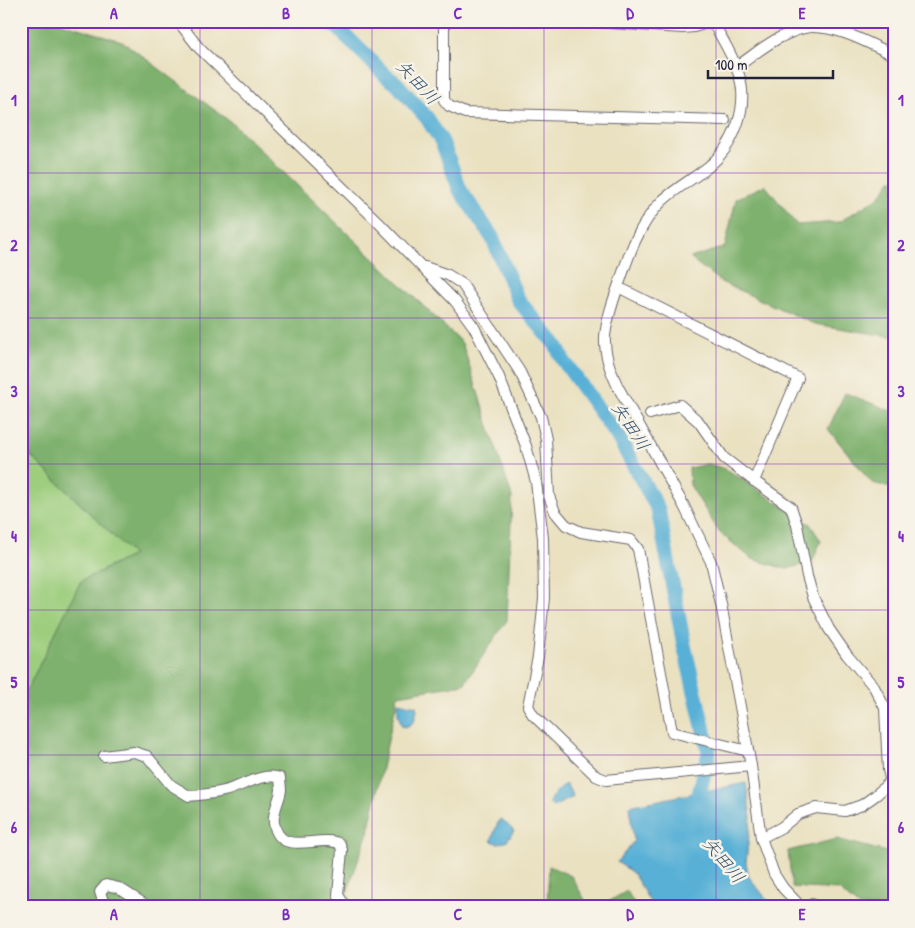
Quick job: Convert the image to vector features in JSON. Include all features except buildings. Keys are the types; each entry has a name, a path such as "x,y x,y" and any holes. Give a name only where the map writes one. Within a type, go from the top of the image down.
{"street":[{"path":"178,21 199,48 422,266 455,301 474,327 499,377 526,446 536,482 542,538 544,598 538,657 528,706 533,715 596,776 606,780 751,766"},
{"path":"444,21 444,100 449,106 465,113 724,120"},
{"path":"580,21 682,28 694,28 713,22 741,80 742,102 737,126 726,148 717,159 661,202 648,217 637,235 608,317 606,345 610,370 684,506 711,562 721,604 742,750 751,766 761,838 774,874 783,888 801,907"},
{"path":"742,63 780,37 810,27 831,29 868,42 894,55"},
{"path":"422,266 448,275 462,284 520,372 541,417 546,439 549,496 555,512 566,525 581,532 631,540 638,548 672,732 742,750"},
{"path":"624,290 798,378 754,482"},
{"path":"650,414 680,405 699,422 724,458 754,482 791,507 797,525 813,598 829,630 874,687 885,708 888,770 894,793"},
{"path":"104,756 139,752 147,756 171,786 188,796 224,791 264,777 273,776 280,778 281,790 273,822 277,833 287,842 295,844 328,840 340,844 342,850 338,894 346,907"},
{"path":"761,838 782,827 798,814 816,808 845,812 862,805 891,781"},
{"path":"105,907 100,892 106,885 119,888 149,907"}],"green space":[{"path":"21,21 55,21 122,41 232,123 462,343 512,497 507,620 464,684 398,695 368,832 342,907 21,907 21,693 28,688 81,581 133,555 30,455 21,454"},
{"path":"891,180 894,180 894,337 814,324 721,282 690,258 725,247 736,199 765,185 797,225 839,222 879,197"},
{"path":"845,393 894,412 894,488 872,483 828,429"},
{"path":"21,454 30,455 133,555 81,581 28,688 21,693"},
{"path":"708,464 726,469 810,524 821,541 812,562 786,569 752,559 719,532 690,485 689,468"},
{"path":"837,839 894,854 894,907 859,907 839,890 792,887 788,851"},
{"path":"549,866 571,876 589,907 547,907"},
{"path":"627,891 636,907 599,907"}],"water":[{"path":"398,702 416,706 414,722 406,727 402,726 398,714"},
{"path":"746,783 751,817 746,862 749,877 773,907 653,907 633,873 617,862 634,841 629,806"},
{"path":"563,785 567,785 573,797 553,807 549,803 551,798"},
{"path":"502,819 514,831 506,842 497,843 491,841 499,820"}],"waterway":[{"name":"矢田川","path":"328,21 338,28 386,76 396,83 427,118 442,142 460,190 492,237 518,300 556,345 563,360 618,437 658,509 684,645 709,752 695,812"}]}
